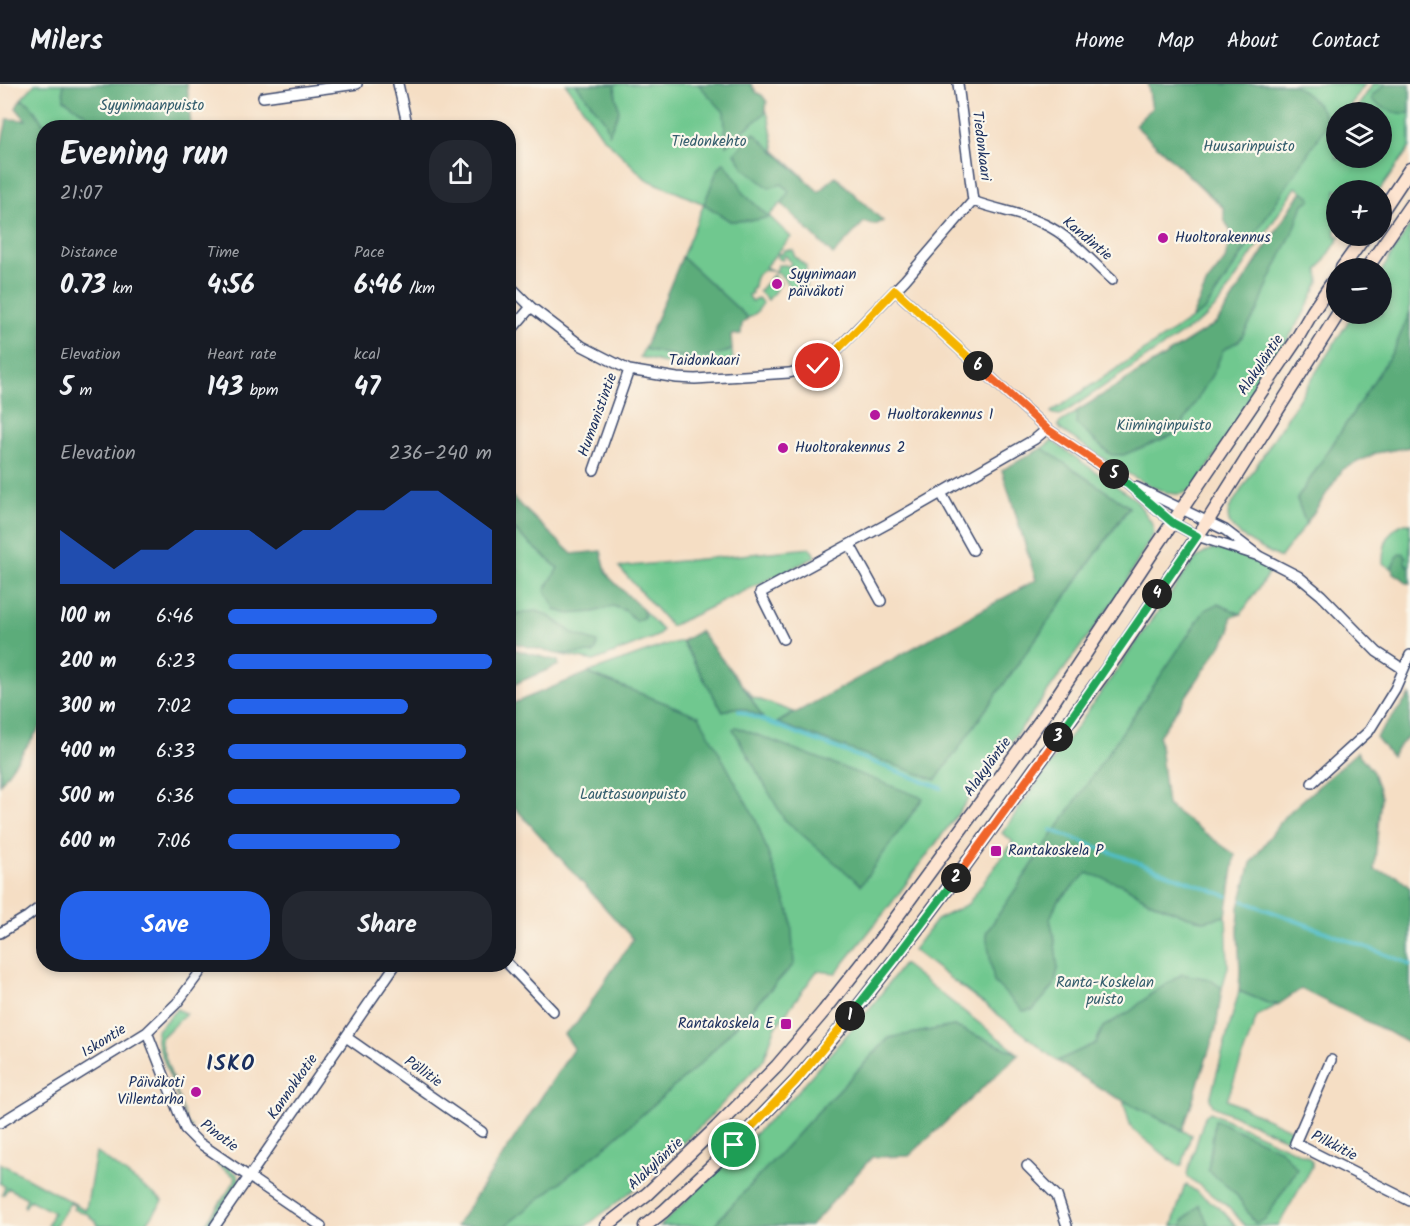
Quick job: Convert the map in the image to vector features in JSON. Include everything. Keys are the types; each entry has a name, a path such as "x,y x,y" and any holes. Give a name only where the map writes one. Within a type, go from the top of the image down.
{"main road":[{"path":"1392,196 1410,170"},
{"path":"1374,258 1410,206"},
{"name":"Alakyläntie","path":"606,1226 647,1194 717,1127 777,1066 824,1011 919,887 1046,713 1295,342 1326,292"},
{"path":"645,1226 734,1145 795,1082 842,1027 916,931 1117,655 1207,522 1332,324"}],"street":[{"path":"263,97 357,84"},
{"path":"398,84 406,120"},
{"name":"Tiedonkaari","path":"895,290 973,201 958,84"},
{"name":"Kandintie","path":"973,201 1022,215 1063,234 1112,280"},
{"path":"895,290 1047,429 1125,482 1173,523 1197,536 1259,556 1298,576 1321,595 1377,652 1403,669"},
{"name":"Taidonkaari","path":"516,292 531,307 582,346 629,370 695,379 789,373 818,366 834,353 895,290"},
{"path":"516,325 531,307"},
{"name":"Humanistintie","path":"594,470 629,370"},
{"path":"783,639 760,593 941,493 1035,439 1047,429"},
{"path":"1125,482 1225,530 1259,556"},
{"path":"941,493 973,550"},
{"path":"850,544 881,601"},
{"path":"1312,783 1369,731 1395,689 1410,655"},
{"path":"0,933 36,910"},
{"name":"Iskontie","path":"0,1123 147,1032 177,1003 200,972"},
{"name":"Kannokkotie","path":"215,1226 391,972"},
{"path":"516,972 553,1011"},
{"name":"Pinotie","path":"147,1032 184,1129 198,1142 321,1226"},
{"name":"Pöllitie","path":"346,1037 482,1132"},
{"name":"Pilkkitie","path":"1331,1060 1295,1143 1410,1201"},
{"path":"1028,1166 1057,1196 1067,1226"}],"green space":[{"path":"35,84 63,84 64,99 94,120 41,120 30,104 21,99"},
{"name":"Syynimaanpuisto","path":"63,84 187,84 190,120 94,120 64,99"},
{"name":"Tiedonkehto","path":"566,84 751,84 765,106 775,151 805,178 769,216 791,237 765,267 774,271 765,270 758,274 754,289 748,295 752,301 758,298 763,303 756,313 748,318 682,257 704,204 646,179 602,136","holes":["705,204 756,220 730,221"]},
{"path":"576,84 615,84 619,111 609,134 605,121"},
{"path":"698,84 751,84 767,102 765,113 726,145 724,112"},
{"name":"Kiiminginpuisto","path":"1148,84 1365,84 1353,102 1326,102 1326,168 1392,168 1392,102 1361,102 1373,84 1410,84 1410,147 1387,180 1326,180 1326,246 1334,246 1318,270 1319,282 1302,317 1196,486 1181,494 1153,487 1137,479 1061,430 1058,425 1217,323 1302,191 1296,187 1221,301 1205,318 1061,415 1053,414 1051,412 1205,310 1254,237 1135,125 1152,108"},
{"name":"Huusarinpuisto","path":"1148,84 1293,84 1318,105 1326,118 1326,126 1205,310 1193,318 1207,283 1225,260 1231,232 1224,219 1224,208 1135,125 1152,108"},
{"path":"1386,84 1410,84 1410,113 1392,111 1392,102 1375,102 1372,100 1373,95"},
{"path":"21,99 30,104 41,120 36,120 36,733 0,784 0,151 7,119 26,120 16,108"},
{"path":"754,133 819,192 835,176 883,221 875,225 864,222 833,255 782,204 789,191 782,184 769,188 744,168 735,153"},
{"path":"724,162 739,183 743,193 769,217 730,221 704,204 717,171"},
{"name":"Kiiminginpuisto","path":"1302,191 1310,196 1311,200 1303,204 1258,310 1240,340 1223,350 1215,370 1182,425 1173,435 1123,455 1111,455 1076,424 1077,411 1217,323"},
{"path":"1410,225 1410,312 1394,350 1297,499 1306,524 1280,558 1234,529 1228,520 1229,509 1347,324 1392,324 1392,258 1389,258"},
{"name":"Tiedonkehto","path":"784,250 792,250 794,256 806,266 804,293 791,290 783,277 775,271 778,265 789,267 791,262 786,256 783,260 778,259 778,254 782,254"},
{"path":"682,257 748,318 742,324 741,334 731,335 732,349 705,357 687,357 644,349"},
{"path":"773,275 781,283 768,300 759,291"},
{"path":"1410,312 1410,447 1376,453 1343,469 1306,524 1297,499 1394,350"},
{"path":"644,349 680,357 728,352 732,349 733,363 685,366 669,364 640,357"},
{"path":"1052,441 1136,500 1152,523 1154,533 1120,592 888,908 836,973 817,971 775,1028 764,1059 708,1119 633,1190 586,1226 505,1226 606,1146 699,1065 794,964 699,716 587,673 682,641 723,712 738,708 762,717 746,689 752,697 794,712 777,723 936,779 1129,508 1042,448"},
{"path":"1042,448 1129,507 936,780 777,723 1036,580 1002,470"},
{"path":"516,501 572,554 601,551 610,578 643,610 644,617 636,621 626,611 613,606 594,612 569,614 556,610 545,590 558,568 516,531"},
{"path":"1405,523 1410,523 1410,566 1407,566 1405,562 1392,566 1393,570 1383,563 1385,545 1390,534"},
{"path":"516,532 558,568 594,612 613,606 644,617 643,610 662,630 659,635 594,661 557,654 593,653 567,629 545,614 531,611 516,614 516,574 518,572"},
{"path":"810,548 816,557 671,626 619,567"},
{"name":"Ranta-Koskelan puisto","path":"1211,549 1230,551 1272,568 1241,614 1218,604 994,982 996,984 1054,936 1049,920 1057,902 1087,872 1124,885 1149,901 1186,916 1204,921 1226,916 1228,967 1222,988 1209,979 1151,994 1131,1011 1103,1027 1096,1043 1057,1061 913,950 936,920 968,904 1013,842 1002,833 1195,559"},
{"path":"1403,553 1406,557 1405,562 1410,566 1410,583 1406,583 1393,573 1395,561 1399,554"},
{"path":"1218,604 1241,614 1231,617 1230,632 1159,736 1167,805 1235,855 1226,916 1204,921 1186,916 1149,901 1124,885 1087,873 1057,902 1050,919 1058,969 1054,986 1033,1010 1023,1011 994,982 986,933 1205,610"},
{"path":"537,611 574,634 597,642 596,650 593,653 557,654 516,644 516,614"},
{"path":"700,631 745,689 763,718 738,708 723,712 682,641"},
{"path":"516,650 558,661 559,665 516,684"},
{"name":"Lauttasuonpuisto","path":"587,673 699,716 756,820 791,917 794,964 699,1065 606,1146 505,1226 456,1226 574,1048 564,1034 577,1023 633,939 516,809 516,702"},
{"path":"1410,695 1409,735 1391,756 1376,737"},
{"path":"736,727 923,798 861,885 784,819 733,729"},
{"path":"1357,752 1373,772 1381,796 1374,870 1397,876 1410,888 1410,1043 1301,989 1279,1004 1270,1004 1239,991 1239,907 1251,863 1284,817"},
{"path":"903,964 1019,1054 954,1026 889,1038 713,1226 660,1226 791,1099 875,1002"},
{"path":"1182,974 1209,979 1222,988 1216,1029 1183,1130 1108,1093 1057,1061 1096,1043 1103,1027 1131,1011 1151,994"},
{"path":"1239,991 1270,1004 1279,1004 1257,1016 1227,1100 1292,1130 1289,1139 1213,1106 1210,1099"},
{"path":"177,1009 186,1014 160,1041 187,1123 192,1127 190,1129 187,1124 157,1042 157,1030"},
{"path":"954,1026 1019,1054 909,1156 872,1157 811,1226 713,1226 889,1038"},
{"path":"1123,1100 1191,1135 1181,1166 1133,1130"},
{"path":"1210,1112 1308,1157 1312,1162 1312,1167 1278,1226 1245,1226 1229,1207 1188,1177 1205,1116"},
{"path":"1215,1120 1281,1150 1297,1169 1265,1220 1255,1223 1236,1194 1208,1170"},
{"path":"96,1152 163,1201 145,1226 98,1226 90,1215 73,1209 75,1206 70,1203 55,1226 47,1226 53,1212 30,1200 25,1207 27,1198 8,1188 2,1194 5,1187 0,1183 0,1163 86,1210"},
{"path":"220,1162 237,1174 240,1180 209,1226 204,1226 235,1181 235,1177 218,1165"},
{"path":"1187,1185 1223,1211 1236,1226 1172,1226 1184,1187"},
{"path":"1199,1205 1209,1226 1182,1226 1183,1221"}],"waterway":[{"path":"739,711 941,788"},
{"path":"1051,830 1227,896"},
{"path":"1243,901 1410,965"}],"place":[{"name":"Huoltorakennus","path":"1163,238"},
{"name":"Syynimaan päiväkoti","path":"777,284"},
{"name":"Huoltorakennus 1","path":"875,415"},
{"name":"Huoltorakennus 2","path":"783,448"},
{"name":"Rantakoskela P","path":"996,851"},
{"name":"Rantakoskela E","path":"786,1024"},
{"name":"Päiväkoti Villentarha","path":"196,1092"}],"district":[{"name":"ISKO","path":"231,1064"}],"route":[{"path":"734,1145 795,1082 895,959 1065,728 1197,536 1173,523 1125,482 1047,429 895,290 828,359 818,366"}]}
